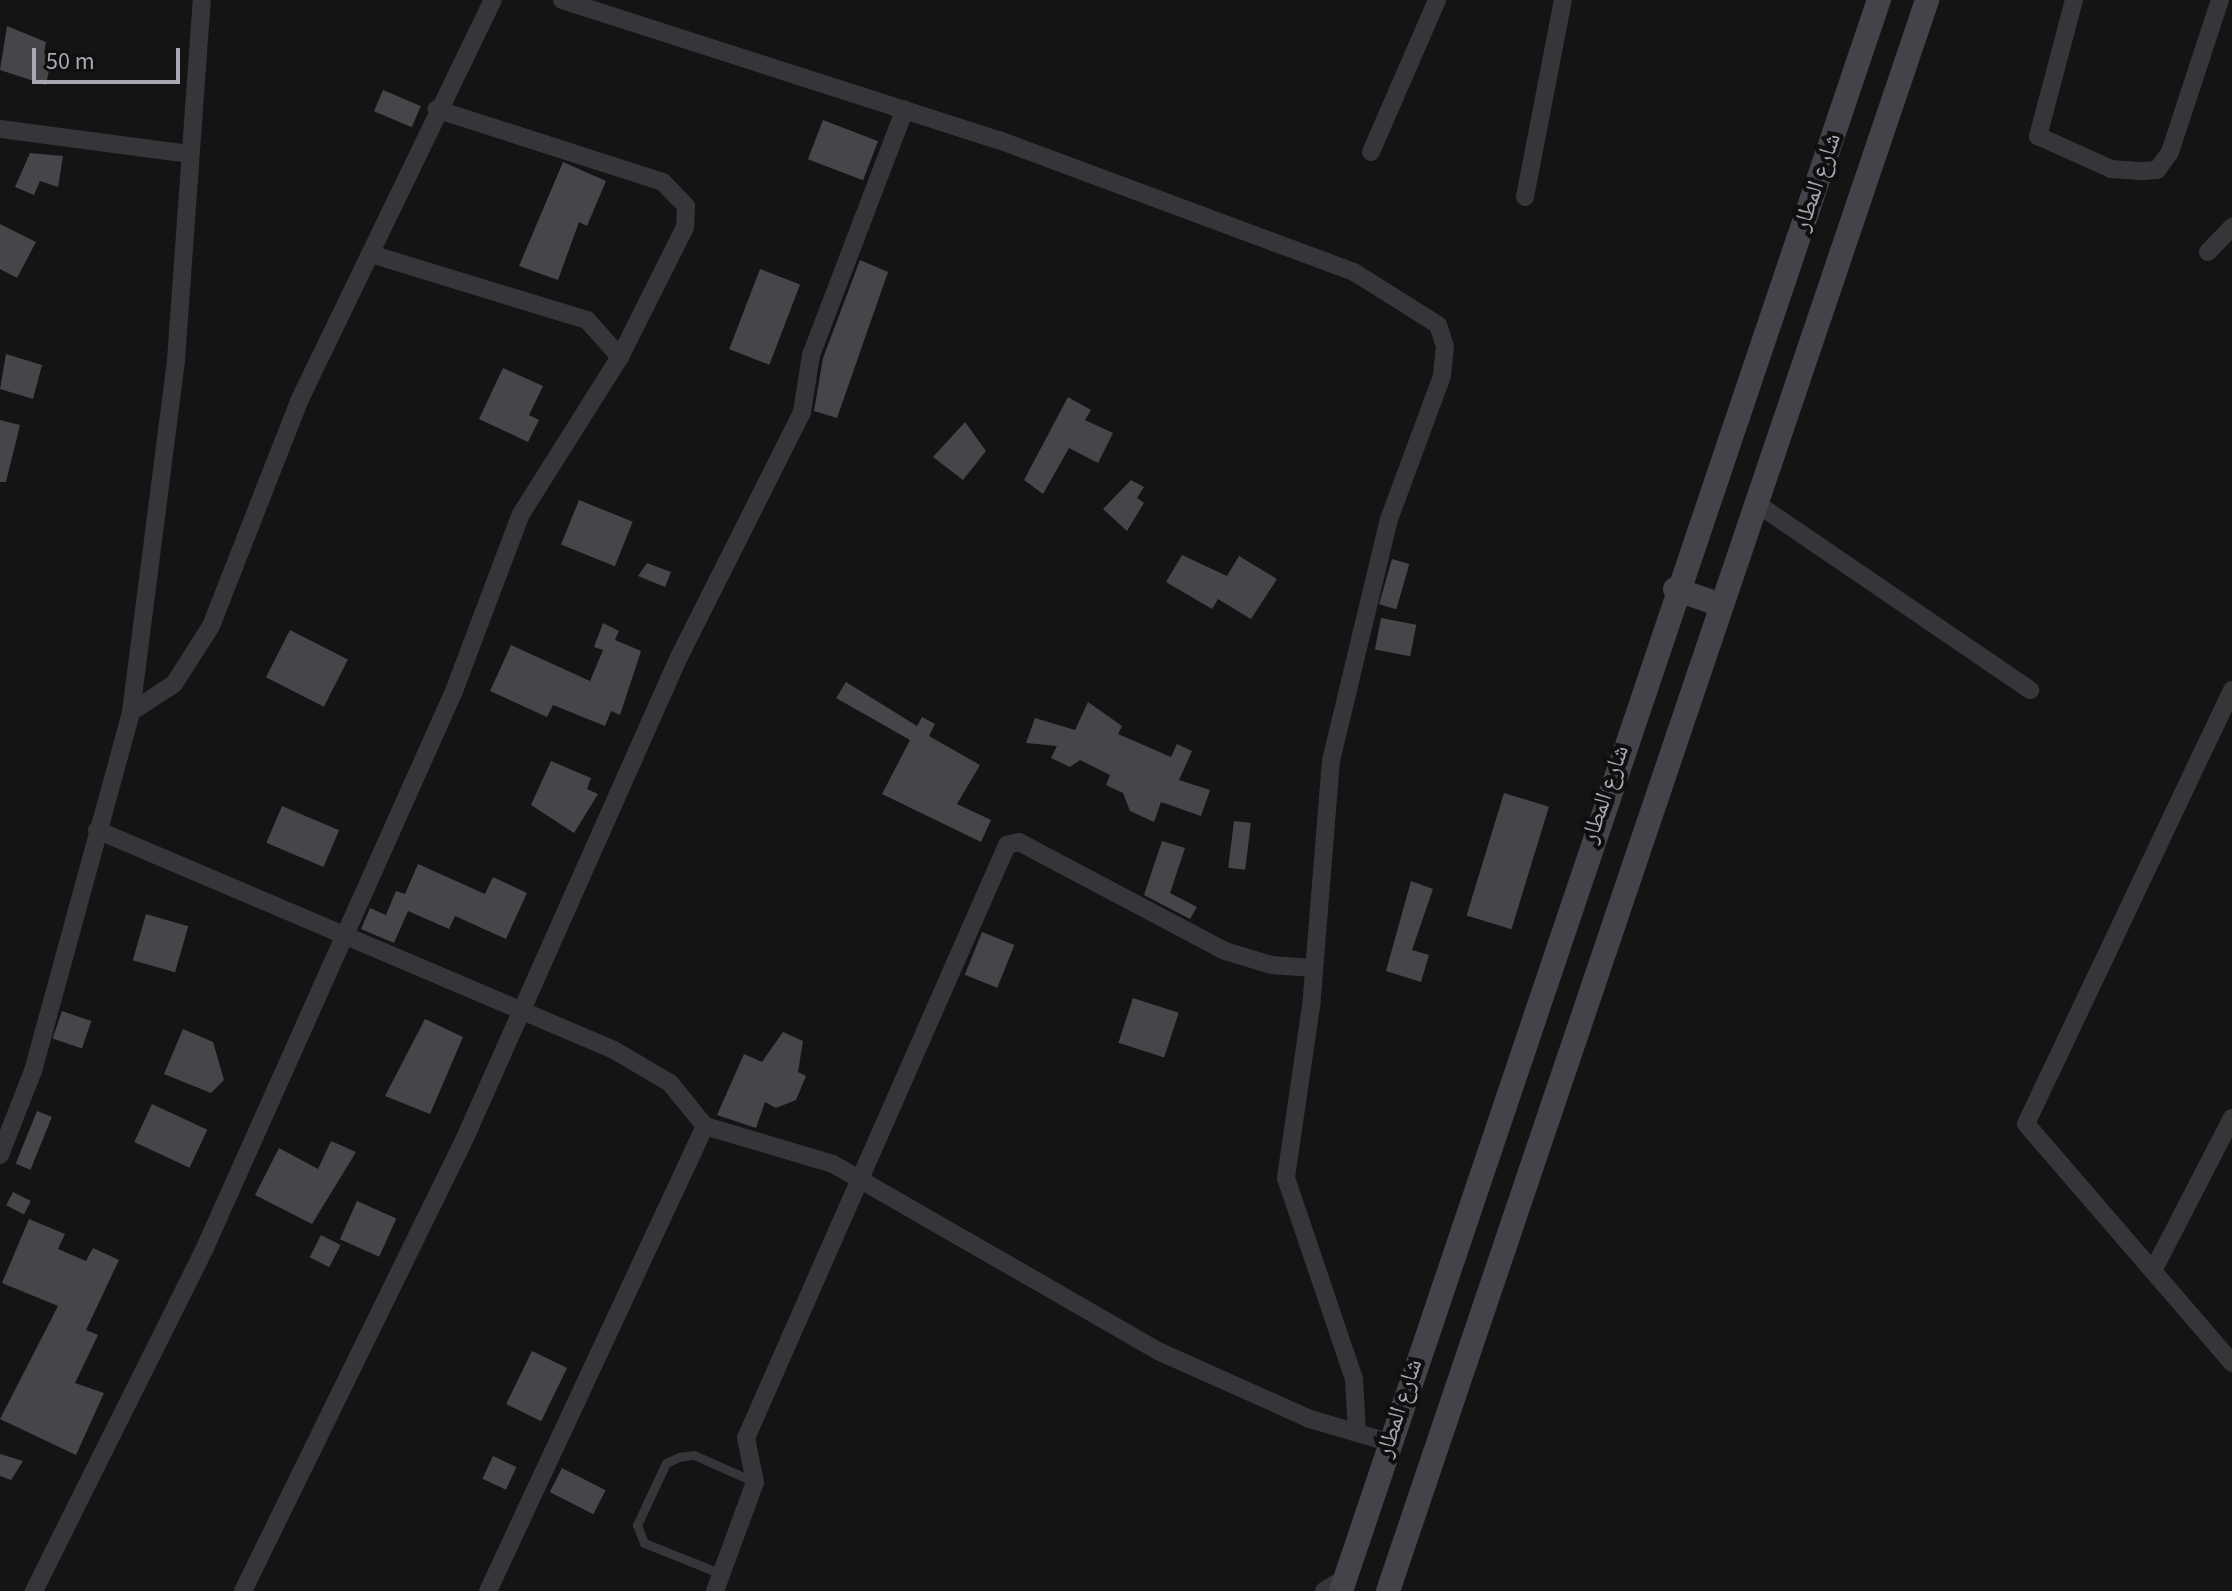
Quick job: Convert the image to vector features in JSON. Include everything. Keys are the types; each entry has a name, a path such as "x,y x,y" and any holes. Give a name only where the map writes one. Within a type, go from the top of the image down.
{"street":[{"path":"1,1150 33,1071 131,712 176,360 202,0"},
{"path":"131,712 154,702 190,665 299,401 374,255 436,109 493,0"},
{"path":"562,0 905,109 1354,272 1410,304 1443,335 1442,376 1389,519 1331,760 1314,968 1287,1190 1354,1379 1357,1433"},
{"path":"1371,152 1437,0"},
{"path":"1525,197 1563,0"},
{"name":"شارع المطار","path":"1336,1587 1879,0"},
{"name":"شارع المطار","path":"1388,1591 1927,0"},
{"path":"2074,0 2038,136 2111,169 2143,171 2157,170 2170,152 2220,0"},
{"path":"34,1591 204,1250 454,691 521,514 620,357 685,227 679,193 436,109"},
{"path":"243,1591 465,1138 518,1011 679,657 802,412 811,355 905,109"},
{"path":"0,129 190,154"},
{"path":"2208,252 2232,227"},
{"path":"374,255 587,320 620,357"},
{"path":"1756,503 2030,690"},
{"path":"1675,589 1721,605"},
{"path":"2232,690 2026,1110 2026,1124 2232,1363"},
{"path":"97,830 650,1069 705,1126 859,1178 1158,1351 1357,1433 1388,1442"},
{"path":"718,1583 755,1482 743,1445 969,922 1012,841 1225,951 1271,965 1314,968"},
{"path":"2154,1269 2232,1118"},
{"path":"488,1591 705,1126"}],"lane":[{"path":"718,1583 644,1543 637,1525 666,1463 679,1457 694,1455 755,1482"}],"building":[{"path":"7,26 46,42 44,54 52,55 46,85 0,70"},
{"path":"383,90 421,106 412,127 374,111"},
{"path":"823,120 878,141 863,180 808,159"},
{"path":"30,153 63,156 58,187 40,181 34,195 15,187"},
{"path":"563,162 606,181 587,226 579,222 558,280 519,266"},
{"path":"0,224 36,242 17,278 0,269"},
{"path":"860,260 888,272 837,418 814,411 823,358"},
{"path":"760,269 800,284 769,365 729,349"},
{"path":"6,354 42,365 33,399 0,389"},
{"path":"503,368 543,386 529,415 539,420 528,442 479,419"},
{"path":"1068,397 1091,410 1085,420 1113,433 1098,463 1069,448 1043,494 1024,480"},
{"path":"0,420 20,425 6,482 0,482"},
{"path":"965,422 986,451 963,480 933,457"},
{"path":"1131,480 1144,487 1137,498 1144,503 1127,531 1103,509"},
{"path":"579,500 633,522 615,566 561,545"},
{"path":"1182,555 1227,576 1239,556 1277,579 1251,619 1218,599 1212,609 1166,582"},
{"path":"1392,559 1409,564 1396,609 1379,604"},
{"path":"647,563 671,572 665,587 638,576"},
{"path":"1381,618 1416,625 1410,656 1375,649"},
{"path":"603,623 619,631 615,640 641,651 620,715 611,711 605,726 553,705 547,717 490,691 511,645 590,681 603,650 594,647"},
{"path":"290,630 348,660 324,707 266,677"},
{"path":"846,682 917,726 922,717 935,724 929,736 980,765 957,804 991,820 981,842 882,794 910,740 836,698"},
{"path":"1088,702 1122,726 1118,734 1171,757 1177,744 1192,751 1179,780 1210,790 1201,816 1161,802 1154,822 1130,811 1123,793 1106,785 1110,775 1080,760 1070,767 1051,758 1057,746 1026,743 1035,718 1075,730"},
{"path":"551,761 591,778 587,789 598,794 574,833 531,805"},
{"path":"1504,793 1549,807 1512,929 1467,915"},
{"path":"282,806 339,830 323,867 266,843"},
{"path":"1234,821 1251,823 1245,870 1228,868"},
{"path":"1162,841 1185,848 1170,893 1197,907 1190,919 1144,895"},
{"path":"418,864 485,894 493,877 527,893 506,939 455,916 449,929 408,911 394,943 361,929 370,908 386,915 396,891 405,894"},
{"path":"1411,881 1433,889 1412,950 1429,955 1421,982 1386,971"},
{"path":"146,914 188,926 175,972 133,960"},
{"path":"982,932 1014,945 997,988 965,975"},
{"path":"1133,998 1179,1013 1164,1058 1118,1043"},
{"path":"62,1011 91,1021 82,1049 53,1038"},
{"path":"425,1019 463,1037 430,1114 385,1096"},
{"path":"183,1029 213,1042 224,1080 211,1093 164,1074"},
{"path":"783,1032 803,1041 798,1072 806,1076 796,1100 776,1108 765,1102 756,1128 717,1115 744,1054 762,1062"},
{"path":"152,1104 207,1130 190,1168 134,1142"},
{"path":"37,1111 52,1117 30,1170 16,1164"},
{"path":"331,1141 356,1152 312,1224 255,1195 279,1148 318,1169"},
{"path":"13,1192 31,1201 24,1214 6,1205"},
{"path":"357,1201 396,1218 379,1257 340,1239"},
{"path":"29,1219 65,1234 58,1249 86,1261 93,1248 119,1260 86,1330 98,1335 75,1383 104,1393 76,1455 0,1419 58,1306 2,1283"},
{"path":"321,1235 341,1245 329,1267 310,1257"},
{"path":"532,1351 567,1368 541,1421 506,1404"},
{"path":"0,1454 23,1461 11,1480 0,1476"},
{"path":"493,1456 517,1467 506,1490 482,1479"},
{"path":"562,1468 606,1490 593,1514 550,1492"}]}
